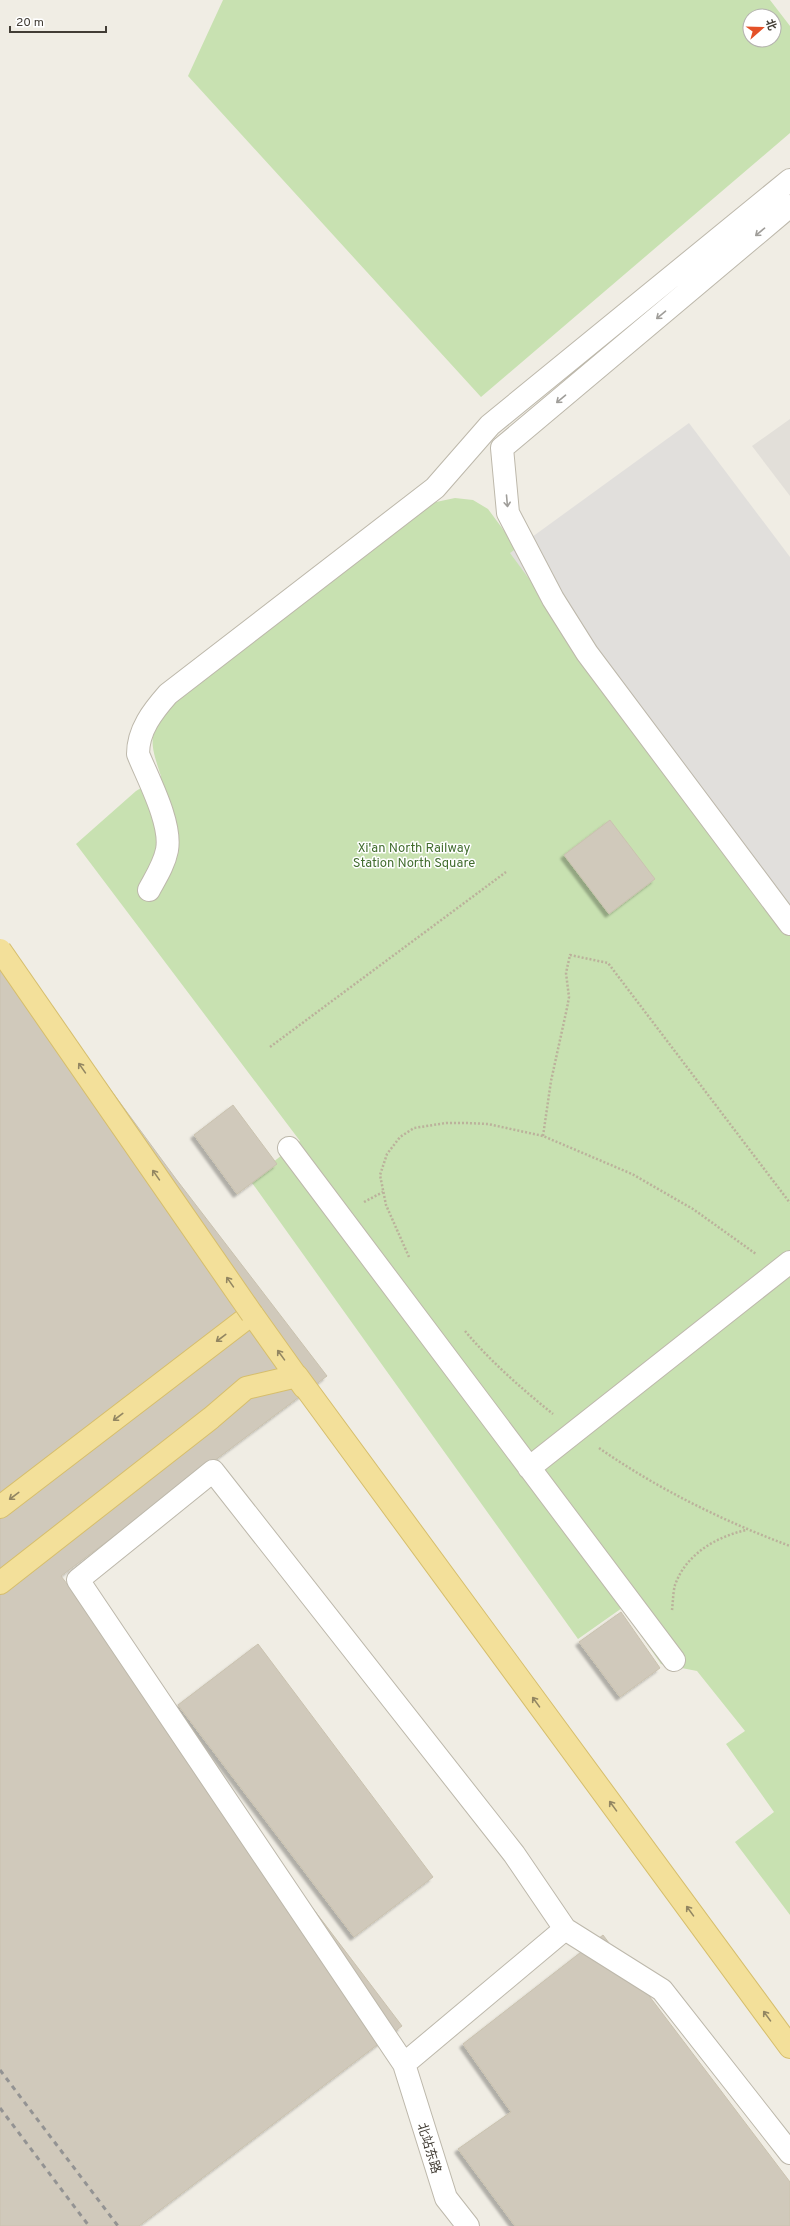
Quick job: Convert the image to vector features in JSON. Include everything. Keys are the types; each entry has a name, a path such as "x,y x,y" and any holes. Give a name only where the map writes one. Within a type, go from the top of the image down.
{"main road":[{"path":"0,950 252,1314 353,1454"},
{"path":"0,1507 252,1314"},
{"path":"0,1583 211,1418 246,1388 296,1376 790,2047"}],"street":[{"path":"149,890 161,868 167,850 167,831 138,754 138,742 146,722 168,694 435,488 490,425 790,180"},
{"path":"790,206 502,448 508,513 553,599 587,653 790,924"},
{"path":"289,1148 674,1660"},
{"path":"529,1468 784,1267"},
{"name":"北站东路","path":"468,2226 446,2198 404,2064 78,1580 213,1471 514,1854 565,1929"},
{"path":"404,2064 565,1929 662,1990 790,2153"},
{"path":"662,1990 790,2163"}],"path":[{"path":"270,1047 506,872"},
{"path":"543,1136 551,1081 569,997 566,974 570,955 608,963 790,1203"},
{"path":"411,1260 386,1205 380,1175 387,1154 400,1137 414,1128 467,1123 488,1124 543,1136 639,1178 693,1209 754,1252 784,1267"},
{"path":"461,1327 476,1345 529,1395 575,1431 624,1466 689,1502 747,1530 790,1546"},
{"path":"674,1616 672,1610 675,1585 684,1568 696,1553 716,1541 747,1530"}],"shaded area":[{"path":"790,419 790,496 752,446"},
{"path":"689,423 790,557 790,933 510,553"}],"green space":[{"path":"223,0 770,0 776,8 742,8 742,48 782,48 782,16 790,26 790,133 481,397 188,76"},
{"name":"Xi'an North Railway Station North Square","path":"455,498 473,500 488,509 790,918 790,1915 735,1842 774,1812 726,1744 745,1731 697,1671 661,1664 622,1608 578,1639 250,1180 300,1141 76,844 136,791 161,776 154,752 153,736 160,722 174,701 409,517 436,502"}],"building":[{"path":"610,820 655,879 609,914 564,855"},
{"path":"0,939 176,1179 327,1376 61,1576 402,2026 139,2226 0,2226"},
{"path":"233,1105 277,1164 237,1194 194,1135"},
{"path":"621,1612 660,1668 620,1697 579,1642"},
{"path":"258,1644 433,1877 354,1937 178,1705"},
{"path":"603,1935 790,2182 790,2226 515,2226 458,2149 511,2112 463,2044"}],"railway":[{"path":"0,2070 118,2226"},
{"path":"0,2108 89,2226"}]}
